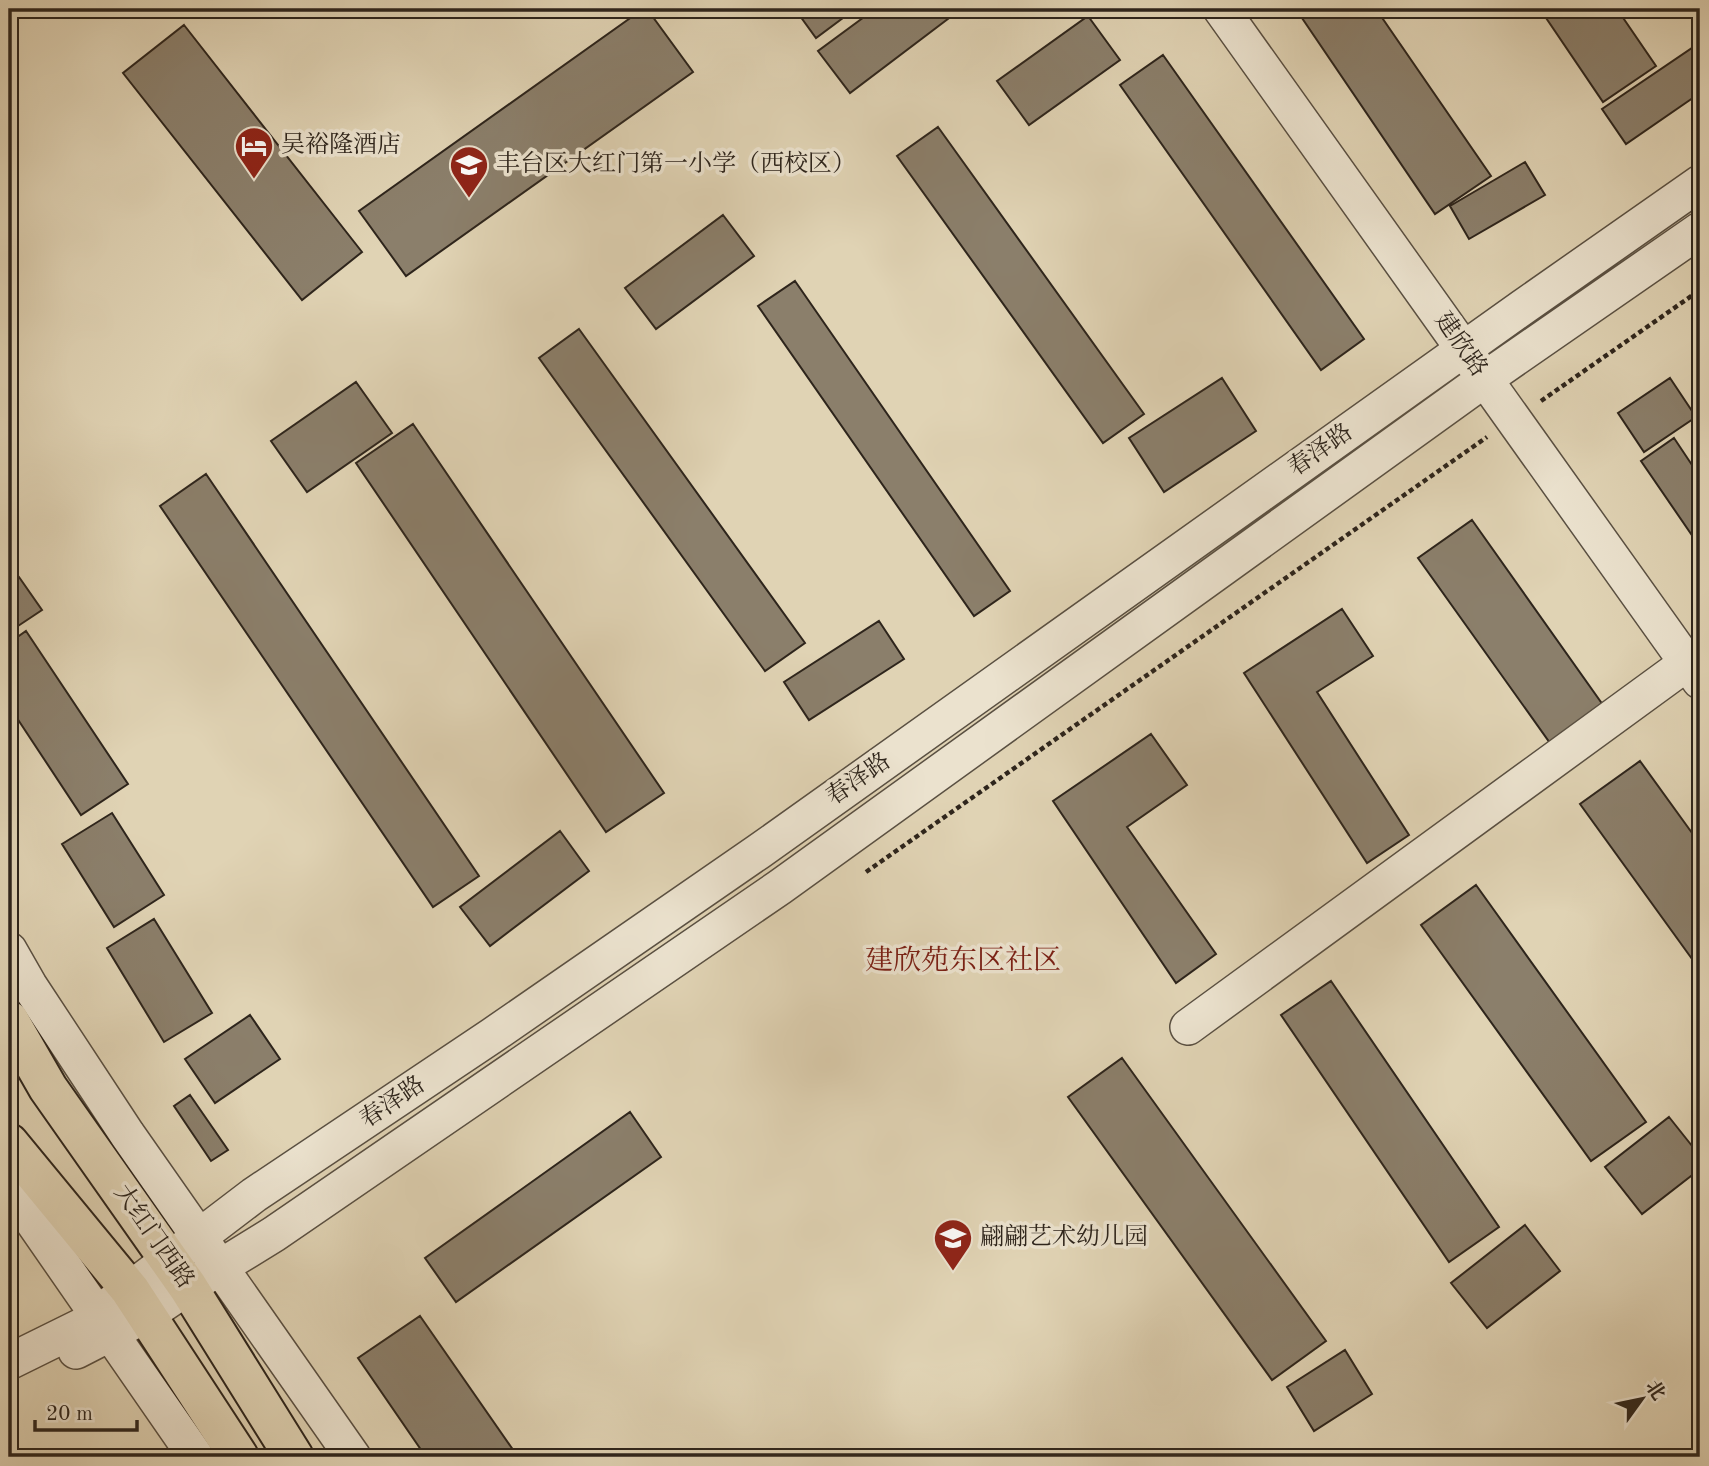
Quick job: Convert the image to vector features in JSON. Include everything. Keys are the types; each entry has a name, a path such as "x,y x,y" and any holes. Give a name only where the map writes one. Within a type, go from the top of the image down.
{"main road":[{"name":"大红门西路","path":"9,1020 48,1088 179,1273 294,1457"},
{"name":"大红门西路","path":"9,1143 139,1302 239,1457"}],"street":[{"name":"建欣路","path":"1221,9 1694,672"},
{"name":"春泽路","path":"9,1386 179,1273 199,1237 254,1195 493,1035 770,844 1700,183"},
{"name":"春泽路","path":"179,1273 220,1267 274,1234 780,887 1485,379 1700,230"},
{"path":"1188,1027 1694,672"},
{"path":"9,950 127,1134 353,1457"},
{"path":"9,1187 196,1457"},
{"name":"春泽路","path":"9,1362 82,1326 104,1324"}],"path":[{"path":"864,873 1700,290"}],"building":[{"path":"643,9 647,9 693,72 406,276 359,211"},
{"path":"795,9 855,9 816,38"},
{"path":"875,9 961,9 850,93 818,51"},
{"path":"1315,9 1376,9 1491,176 1435,214 1302,18"},
{"path":"1540,9 1617,9 1656,66 1603,102"},
{"path":"1088,16 1120,60 1029,125 997,81"},
{"path":"184,25 362,252 302,300 123,73"},
{"path":"1692,48 1700,60 1700,93 1626,144 1602,109"},
{"path":"1163,55 1364,339 1321,370 1120,85"},
{"path":"938,127 1144,414 1103,443 897,156"},
{"path":"1525,162 1545,195 1469,239 1450,206"},
{"path":"723,215 754,256 656,329 625,288"},
{"path":"795,281 1010,591 974,616 758,306"},
{"path":"579,329 805,643 765,671 539,358"},
{"path":"1222,378 1256,431 1164,492 1129,438"},
{"path":"1670,378 1696,417 1644,452 1618,413"},
{"path":"356,382 392,433 307,492 271,441"},
{"path":"413,424 664,793 606,832 356,463"},
{"path":"1674,438 1700,477 1700,547 1641,461"},
{"path":"206,474 479,876 433,907 160,506"},
{"path":"1472,520 1603,705 1550,743 1418,558"},
{"path":"19,577 42,610 9,632 9,583"},
{"path":"1342,609 1373,656 1317,692 1409,835 1367,863 1244,673"},
{"path":"879,621 904,659 809,720 784,682"},
{"path":"26,631 128,784 81,815 9,706 9,643"},
{"path":"1151,734 1187,785 1127,827 1216,954 1176,983 1053,801"},
{"path":"1640,761 1700,844 1700,970 1580,804"},
{"path":"112,813 164,895 114,927 62,844"},
{"path":"560,831 589,871 490,946 460,907"},
{"path":"1476,885 1646,1122 1591,1161 1421,925"},
{"path":"154,919 212,1013 164,1042 107,948"},
{"path":"1331,981 1499,1227 1449,1262 1281,1015"},
{"path":"250,1015 280,1059 215,1103 185,1059"},
{"path":"1122,1058 1326,1341 1272,1380 1068,1097"},
{"path":"190,1095 228,1150 211,1161 174,1106"},
{"path":"630,1112 661,1157 456,1302 425,1258"},
{"path":"1669,1117 1700,1156 1700,1169 1642,1214 1605,1167"},
{"path":"1525,1225 1560,1271 1487,1328 1451,1283"},
{"path":"420,1316 518,1457 426,1457 358,1358"},
{"path":"1345,1350 1372,1394 1314,1431 1287,1387"}],"place":[{"name":"吴裕隆酒店","path":"254,180"},
{"name":"丰台区大红门第一小学（西校区）","path":"469,199"},
{"name":"翩翩艺术幼儿园","path":"953,1272"}],"district":[{"name":"建欣苑东区社区","path":"963,962"}]}
